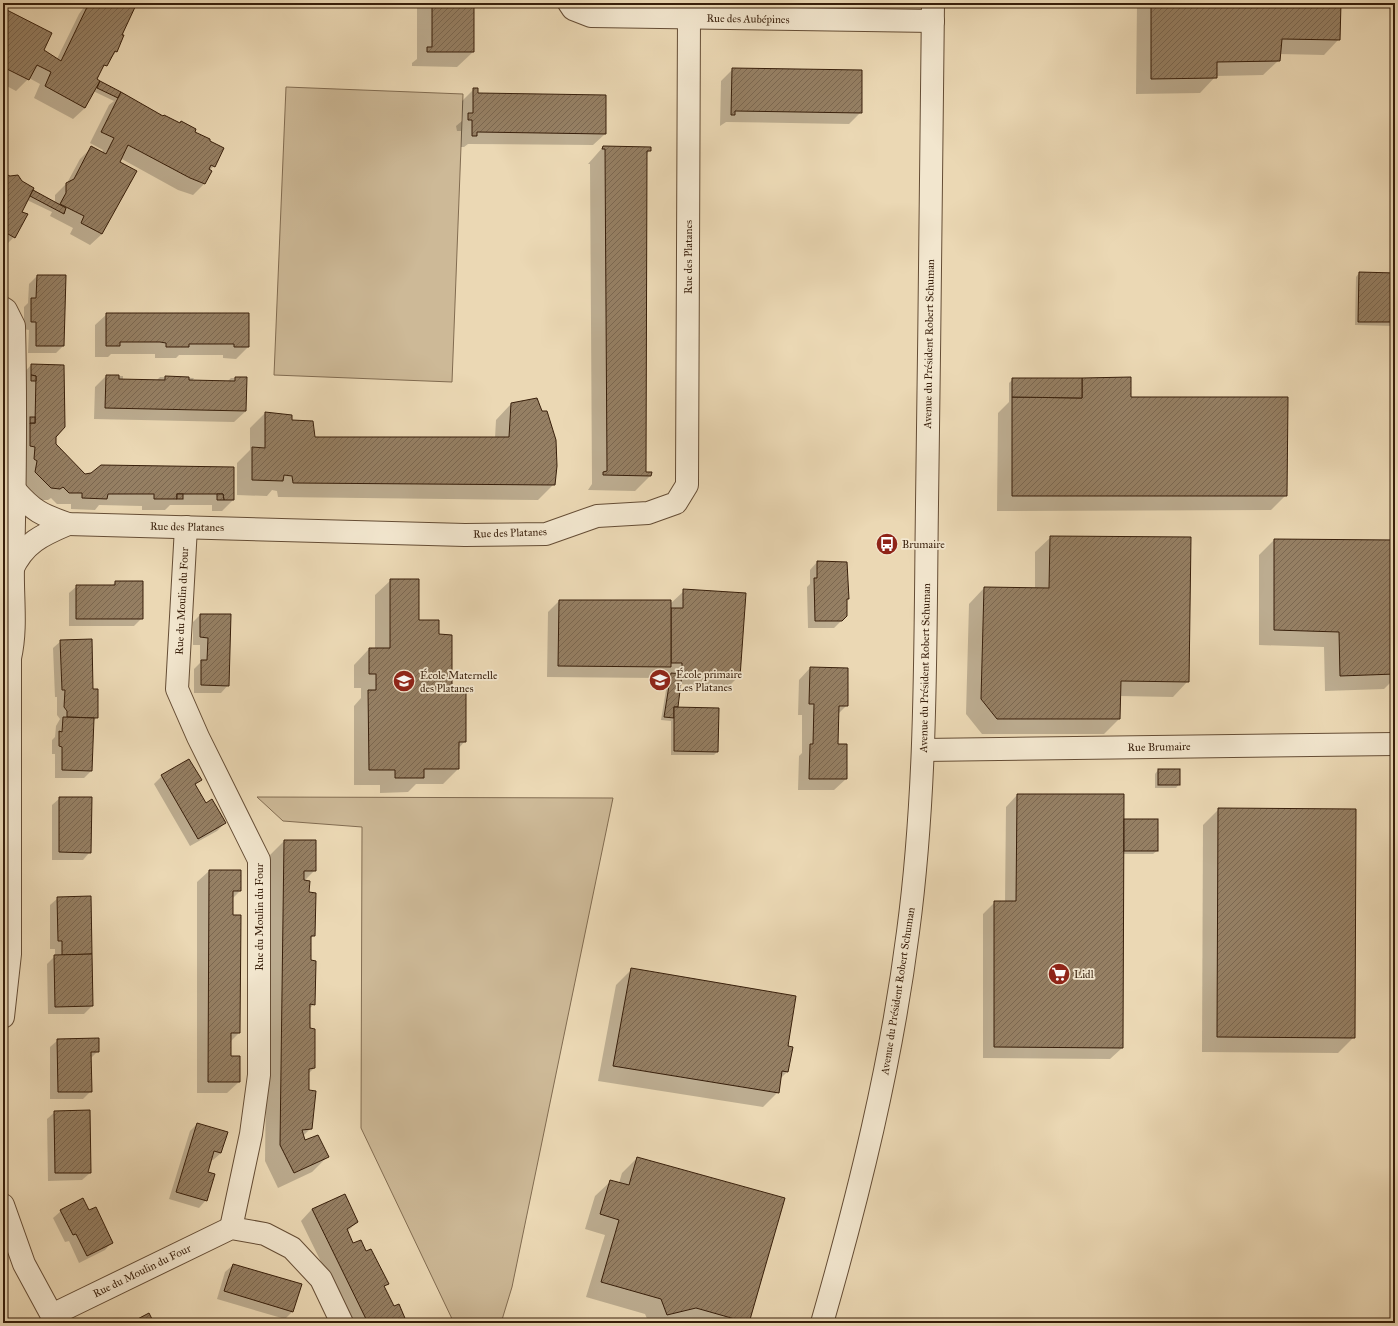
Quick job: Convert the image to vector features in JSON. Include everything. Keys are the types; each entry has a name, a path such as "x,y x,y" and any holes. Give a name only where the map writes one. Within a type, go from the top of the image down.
{"street":[{"name":"Rue des Aubépines","path":"569,3 573,9 591,16 689,18 824,11 933,12"},
{"name":"Avenue du Président Robert Schuman","path":"822,1323 868,1153 893,1034 909,930 915,869 923,750 933,12"},
{"name":"Rue des Platanes","path":"15,490 27,503 42,515 68,524 465,535 546,534 597,516 648,513 676,503 687,485 689,18"},
{"path":"3,308 6,310 14,326 15,490 13,569 14,638 6,654 11,753 6,882 10,954 3,1017"},
{"name":"Rue des Platanes","path":"13,569 26,546 45,533 68,524"},
{"name":"Rue du Moulin du Four","path":"54,1319 231,1228 251,1134 259,1075 259,860 198,736 177,689 186,528"},
{"path":"3,596 9,587 13,569"},
{"name":"Rue Brumaire","path":"923,750 1395,744"},
{"path":"3,1205 24,1264 54,1319"},
{"path":"231,1228 266,1234 292,1248 321,1279 342,1323"}],"shaded area":[{"path":"286,87 463,94 452,382 274,375"},
{"path":"257,797 613,798 512,1287 501,1323 454,1323 361,1128 362,827 283,821"}],"building":[{"path":"89,3 132,3 136,5 122,35 124,35 117,52 115,51 107,66 104,65 97,79 100,81 85,108 45,86 51,72 37,65 29,80 3,67 3,8 52,33 44,50 61,61"},
{"path":"432,3 474,3 474,52 427,52 427,47 432,47"},
{"path":"1151,3 1341,3 1340,40 1282,39 1280,61 1217,62 1217,78 1151,79"},
{"path":"732,68 862,70 862,113 735,111 735,115 731,115"},
{"path":"100,81 121,92 118,98 97,88"},
{"path":"473,88 478,88 478,93 606,95 606,134 477,132 477,136 472,136 472,120 468,120 468,113 473,113"},
{"path":"121,92 163,116 164,115 180,123 181,121 196,129 195,132 224,148 215,167 211,165 209,169 212,171 205,184 190,178 128,145 120,162 137,171 102,234 81,223 84,216 60,204 66,193 66,183 74,179 91,146 106,154 114,138 101,132"},
{"path":"603,146 651,147 651,151 647,151 646,472 652,472 651,476 603,475 603,472 607,471 605,149 602,149"},
{"path":"3,173 10,176 18,175 22,181 34,188 22,212 28,214 15,238 3,231"},
{"path":"33,190 66,208 64,214 30,196"},
{"path":"1359,272 1395,273 1395,322 1358,322"},
{"path":"37,275 66,275 64,346 36,346 36,322 31,322 31,298 36,298"},
{"path":"106,313 249,313 249,347 234,347 234,344 189,344 189,347 166,347 166,343 160,342 120,342 120,346 106,346"},
{"path":"31,364 64,365 65,427 56,437 56,444 85,474 91,473 101,465 234,467 234,500 224,500 223,494 177,494 177,499 154,499 154,494 108,494 107,499 82,498 82,493 69,493 63,487 60,489 51,488 35,472 37,461 34,459 35,447 30,446 30,423 35,423 36,376 31,375"},
{"path":"31,375 36,376 36,381 31,381"},
{"path":"106,375 119,375 119,379 165,380 165,376 189,377 189,380 235,381 235,377 247,377 246,411 105,408"},
{"path":"1131,377 1131,397 1288,397 1287,496 1012,496 1012,397 1082,398 1082,378"},
{"path":"1012,378 1082,378 1082,398 1012,397"},
{"path":"537,398 542,411 547,411 556,440 557,466 555,485 293,483 292,476 284,475 283,481 252,480 252,447 265,448 265,412 292,415 292,420 313,421 315,437 509,437 511,403"},
{"path":"30,417 35,417 35,423 30,423"},
{"path":"177,494 183,494 183,499 177,499"},
{"path":"217,494 223,494 224,500 217,500"},
{"path":"1050,536 1191,537 1189,682 1121,681 1120,719 997,719 981,699 984,587 1049,588"},
{"path":"1274,539 1395,540 1395,674 1340,676 1339,632 1274,630"},
{"path":"817,561 847,562 849,599 847,599 847,616 842,621 815,621 814,578 817,578"},
{"path":"390,579 419,579 419,620 439,620 439,634 452,635 452,690 466,690 466,742 459,742 459,769 424,769 424,778 395,778 395,770 369,770 368,690 376,690 376,674 369,674 369,648 390,648"},
{"path":"115,581 143,581 143,619 76,619 76,585 115,585"},
{"path":"683,589 746,593 740,677 682,672 682,663 671,663 671,608 683,608"},
{"path":"559,600 671,600 671,667 558,666"},
{"path":"200,614 231,614 229,686 201,685 201,660 207,660 208,638 200,637"},
{"path":"92,639 93,689 98,689 98,718 67,717 67,711 64,707 65,690 62,690 60,640"},
{"path":"810,667 848,668 848,706 839,706 838,744 847,744 847,779 809,779 810,744 813,744 814,704 809,704"},
{"path":"671,673 682,674 678,707 674,707 674,718 664,717"},
{"path":"674,707 719,708 718,752 674,751"},
{"path":"63,717 94,718 92,771 62,770 62,747 59,746 59,731 62,732"},
{"path":"189,759 202,780 195,784 206,803 212,799 226,823 198,839 161,775"},
{"path":"1158,769 1180,769 1180,785 1158,785"},
{"name":"Lidl","path":"1017,794 1124,794 1123,1048 994,1047 994,901 1016,901"},
{"path":"59,797 92,797 91,853 59,852"},
{"path":"1218,808 1356,809 1355,1038 1217,1037"},
{"path":"1124,819 1158,819 1158,851 1124,851"},
{"path":"284,840 316,840 316,871 304,871 304,880 310,881 309,892 316,893 315,936 311,936 311,960 316,961 315,1005 310,1004 310,1028 315,1029 315,1068 309,1069 309,1090 316,1091 312,1129 302,1130 305,1140 318,1135 329,1157 294,1173 280,1145"},
{"path":"209,870 241,870 241,891 233,891 233,915 241,915 240,1033 231,1033 231,1056 240,1056 240,1082 208,1082"},
{"path":"91,896 92,954 62,955 62,941 58,941 57,897"},
{"path":"92,954 93,1006 55,1007 54,955"},
{"path":"631,968 796,996 788,1046 793,1047 788,1072 782,1071 779,1093 613,1066"},
{"path":"99,1038 99,1052 91,1052 92,1092 58,1092 57,1039"},
{"path":"90,1110 91,1173 55,1173 54,1111"},
{"path":"197,1123 228,1132 221,1153 214,1151 208,1172 215,1174 207,1201 176,1192"},
{"path":"637,1157 785,1198 749,1323 696,1308 667,1315 661,1299 601,1282 619,1220 600,1214 610,1180 629,1185"},
{"path":"345,1194 358,1222 347,1229 353,1243 361,1240 366,1251 371,1249 389,1284 384,1286 394,1306 399,1304 407,1323 368,1323 312,1209"},
{"path":"83,1198 89,1210 96,1207 113,1243 87,1256 76,1234 73,1235 60,1210"},
{"path":"233,1264 302,1284 293,1312 224,1291"},
{"path":"149,1313 154,1323 130,1323"}],"place":[{"name":"Brumaire","path":"887,544"},
{"name":"École primaire Les Platanes","path":"660,680"},
{"name":"École Maternelle des Platanes","path":"404,681"},
{"name":"Lidl","path":"1059,974"}]}
